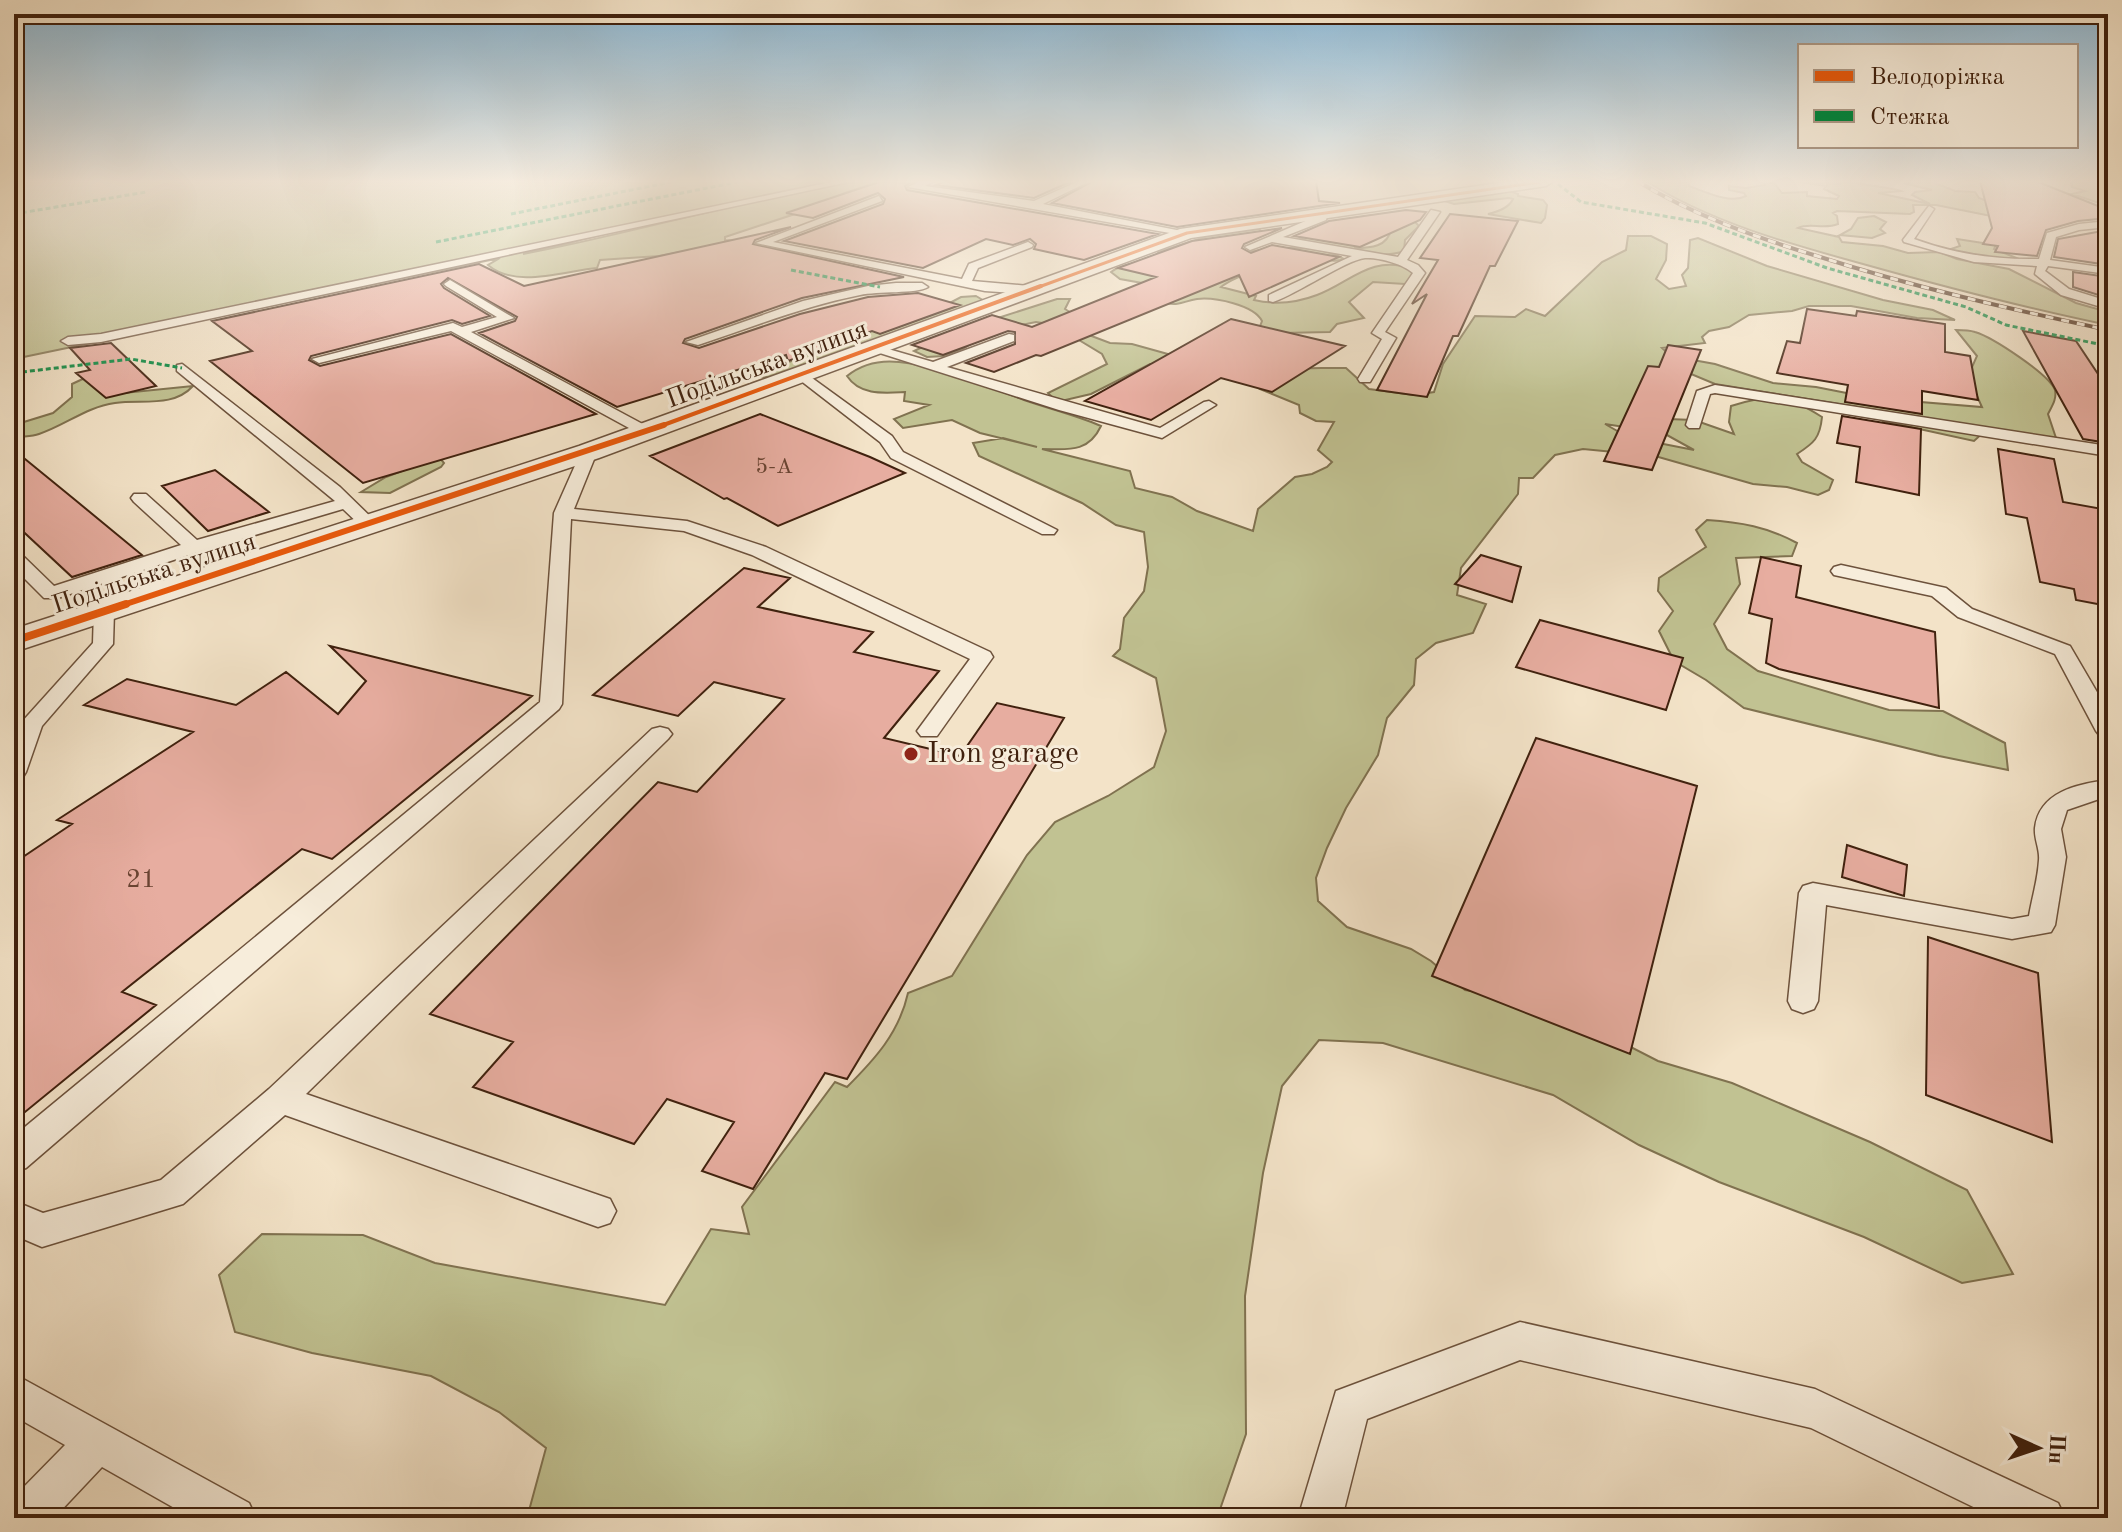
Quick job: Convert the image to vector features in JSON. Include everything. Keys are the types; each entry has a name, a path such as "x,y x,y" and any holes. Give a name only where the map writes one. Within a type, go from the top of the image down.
{"street":[{"name":"Подільська вулиця","path":"14,641 589,452 1133,252"}],"lane":[{"path":"68,341 101,338 243,310 513,252"},
{"path":"811,252 985,287"},
{"path":"966,282 973,266 1008,252"},
{"path":"1348,252 1401,261 1419,273 1378,333 1389,338 1365,379"},
{"path":"1401,261 1407,252"},
{"path":"1938,252 2000,264 2044,262 2108,271"},
{"path":"2046,252 2039,272 2065,292 2108,305"},
{"path":"1273,298 1362,255"},
{"path":"450,284 508,318 460,331"},
{"path":"693,342 860,290 898,284 928,288 1029,290"},
{"path":"319,359 453,327 645,431"},
{"path":"933,367 1009,338"},
{"path":"871,348 1162,433 1209,405"},
{"path":"182,368 369,524"},
{"path":"801,374 886,439 897,455 1048,530"},
{"path":"1694,425 1704,391 1715,389 2108,451"},
{"path":"14,1157 551,704 563,513 589,452"},
{"path":"140,498 194,547"},
{"path":"14,558 51,594 194,547 346,503"},
{"path":"563,513 687,526 745,546 982,657 929,731"},
{"path":"1841,571 1939,592 1965,613 2063,650 2108,731"},
{"path":"14,772 31,724 103,644 104,611"},
{"path":"14,1218 42,1230 171,1193 280,1099 660,734"},
{"path":"1803,1001 1813,893 2012,929 2041,925 2053,857 2048,829 2056,805 2092,790 2108,788"},
{"path":"280,1099 598,1211"},
{"path":"1320,1518 1350,1405 1520,1341 1815,1409 2043,1518"},
{"path":"14,1394 234,1518"},
{"path":"24,1518 98,1441"}],"green space":[{"path":"14,252 678,252 600,260 597,268 541,277 512,276 488,265 500,258 14,359"},
{"path":"1158,252 1208,252 1167,267 1242,252 1327,252 1344,259 1332,261 1313,257 1292,260 1251,272 1221,287 1256,296 1254,300 1270,302 1309,298 1373,267 1384,265 1412,269 1413,276 1405,284 1373,282 1349,302 1364,318 1337,324 1330,332 1281,333 1259,329 1262,321 1258,315 1243,306 1205,299 1166,303 1153,285 1120,279 1111,272 1157,257"},
{"path":"1621,252 1666,252 1656,279 1669,289 1686,286 1682,275 1688,268 1689,252 1734,252 1767,266 1883,300 1933,310 1955,320 1917,318 1851,306 1809,306 1792,311 1749,315 1729,327 1709,331 1702,337 1705,343 1662,348 1671,356 1715,364 1773,383 1816,387 1872,398 1982,407 1968,376 1977,356 1956,330 1983,335 2032,366 2055,390 2055,399 2048,414 2056,438 2021,438 1986,430 1974,441 1883,421 1889,412 1715,384 1672,366 1637,429 1605,424 1628,437 1694,450 1656,429 1668,419 1694,420 1734,434 1729,422 1731,406 1756,399 1788,400 1822,417 1815,439 1797,454 1802,462 1833,480 1829,490 1818,495 1787,487 1753,484 1655,456 1583,449 1555,455 1533,478 1519,478 1518,494 1461,568 1457,595 1486,604 1473,633 1436,643 1416,659 1414,685 1387,718 1378,755 1346,808 1316,878 1318,901 1347,927 1411,949 1431,961 1465,990 1543,1002 1658,1061 1732,1083 1870,1142 1967,1190 2013,1274 1962,1283 1864,1237 1719,1182 1639,1145 1553,1095 1383,1043 1319,1040 1282,1086 1263,1173 1245,1296 1246,1434 1217,1518 527,1518 546,1448 499,1412 431,1376 312,1353 235,1332 219,1275 262,1234 363,1235 435,1263 665,1305 711,1229 749,1234 742,1207 835,1082 847,1087 876,1056 899,1021 908,993 952,976 1027,855 1055,822 1108,796 1154,767 1166,731 1156,678 1113,656 1120,649 1124,618 1144,591 1148,567 1144,532 1116,525 1082,503 979,456 973,443 1001,438 980,433 952,420 903,428 894,419 929,405 904,401 905,392 866,390 847,376 878,362 915,364 963,377 1092,422 1101,426 1083,446 1042,449 1130,471 1135,488 1172,497 1197,511 1253,531 1258,509 1295,477 1312,474 1332,462 1318,450 1334,422 1316,421 1300,413 1299,405 1260,389 1268,380 1299,369 1346,368 1369,389 1414,395 1434,392 1443,364 1475,316 1515,317 1526,309 1545,316 1602,262"},
{"path":"1823,252 1940,252 1957,259 2009,269 2076,303 2108,312 2108,325 1955,289"},
{"path":"1960,252 2003,252 2019,259 2003,261"},
{"path":"976,296 986,302 771,378 758,376 820,348 942,307 961,297"},
{"path":"1057,299 1070,299 1065,309 1073,314 1049,324 1036,322 1016,326 977,339 963,349 944,356 927,357 914,351 954,332"},
{"path":"1073,329 1110,343 1132,344 1193,361 1181,371 1150,364 1091,394 1057,402 1048,393 1107,364 1102,354 1069,334"},
{"path":"87,377 114,394 193,386 167,400 105,405 39,434 14,438 14,425 53,413 72,397 72,384"},
{"path":"439,457 444,463 441,467 390,493 361,492 386,477"},
{"path":"1707,520 1754,526 1797,543 1792,556 1736,558 1740,584 1714,624 1727,649 1758,671 1889,710 1943,711 2005,743 2008,770 1744,708 1674,661 1659,631 1673,611 1658,591 1659,578 1706,547 1696,530"}],"building":[{"path":"676,252 792,252 904,277 802,298 685,339 683,343 699,348 800,314 868,297 918,293 960,305 880,334 872,331 788,361 786,355 617,407 479,333 515,321 517,317 448,278 441,284 444,288 490,316 462,324 452,320 311,356 309,360 320,366 451,334 596,414 363,483 210,361 252,351 212,321 479,264 524,286"},
{"path":"843,252 957,252 923,268"},
{"path":"1050,252 1105,252 1084,260"},
{"path":"1160,252 1314,252 1339,257 1249,297 1239,275 1041,356 1036,355 994,372 966,363 1015,344 1015,332 1008,331 943,355 912,345 992,315 1032,327 1156,277 1118,268"},
{"path":"1424,252 1502,252 1495,266 1490,266 1458,336 1453,336 1427,397 1377,390 1427,294 1412,304 1438,260 1420,258"},
{"path":"2000,252 2038,252 2037,256"},
{"path":"2055,252 2108,252 2108,265 2054,257"},
{"path":"2073,272 2108,277 2108,298 2073,287"},
{"path":"1807,309 1856,316 1857,311 1945,324 1945,352 1970,356 1978,400 1922,391 1922,414 1845,402 1848,385 1777,373 1787,341 1800,343"},
{"path":"1231,319 1345,346 1272,392 1221,378 1151,420 1085,401"},
{"path":"2023,331 2076,341 2108,389 2108,443 2083,439"},
{"path":"111,343 156,386 106,398 76,373 90,370 70,348"},
{"path":"1668,345 1701,350 1652,470 1604,461 1648,366 1659,367"},
{"path":"760,414 905,473 778,526 650,456"},
{"path":"1842,416 1921,429 1919,495 1856,482 1860,447 1837,443"},
{"path":"1998,449 2054,459 2063,502 2108,510 2108,606 2076,600 2074,589 2040,582 2027,518 2006,514"},
{"path":"14,450 142,555 72,577 14,523"},
{"path":"215,470 269,512 208,531 162,486"},
{"path":"1481,555 1521,567 1512,602 1455,584"},
{"path":"1761,557 1801,566 1796,597 1935,632 1939,708 1779,669 1766,663 1772,619 1749,613"},
{"path":"744,568 790,578 758,607 873,632 854,652 939,671 884,738 960,756 997,703 1064,718 847,1079 825,1073 753,1189 702,1171 734,1122 667,1099 634,1144 473,1087 513,1042 430,1014 658,782 697,792 784,699 714,682 678,716 593,695"},
{"path":"1540,620 1683,658 1666,710 1516,667"},
{"path":"330,646 532,696 332,859 302,849 122,992 156,1005 14,1121 14,863 72,824 57,820 193,732 84,705 127,679 236,705 286,672 338,714 366,681"},
{"path":"1536,738 1697,786 1630,1054 1432,976"},
{"path":"1847,845 1907,865 1904,896 1842,877"},
{"path":"1928,937 2038,973 2052,1142 1926,1095"}],"railway":[{"path":"1805,252 1925,288 2108,330"}],"marked path":[{"path":"1785,252 1827,268 1966,307 2006,325 2108,346"},
{"path":"791,270 880,287"},
{"path":"14,373 131,359 182,368"}],"cycle path":[{"path":"14,641 589,452 1134,252"}],"place":[{"name":"Iron garage","path":"911,754"}]}
